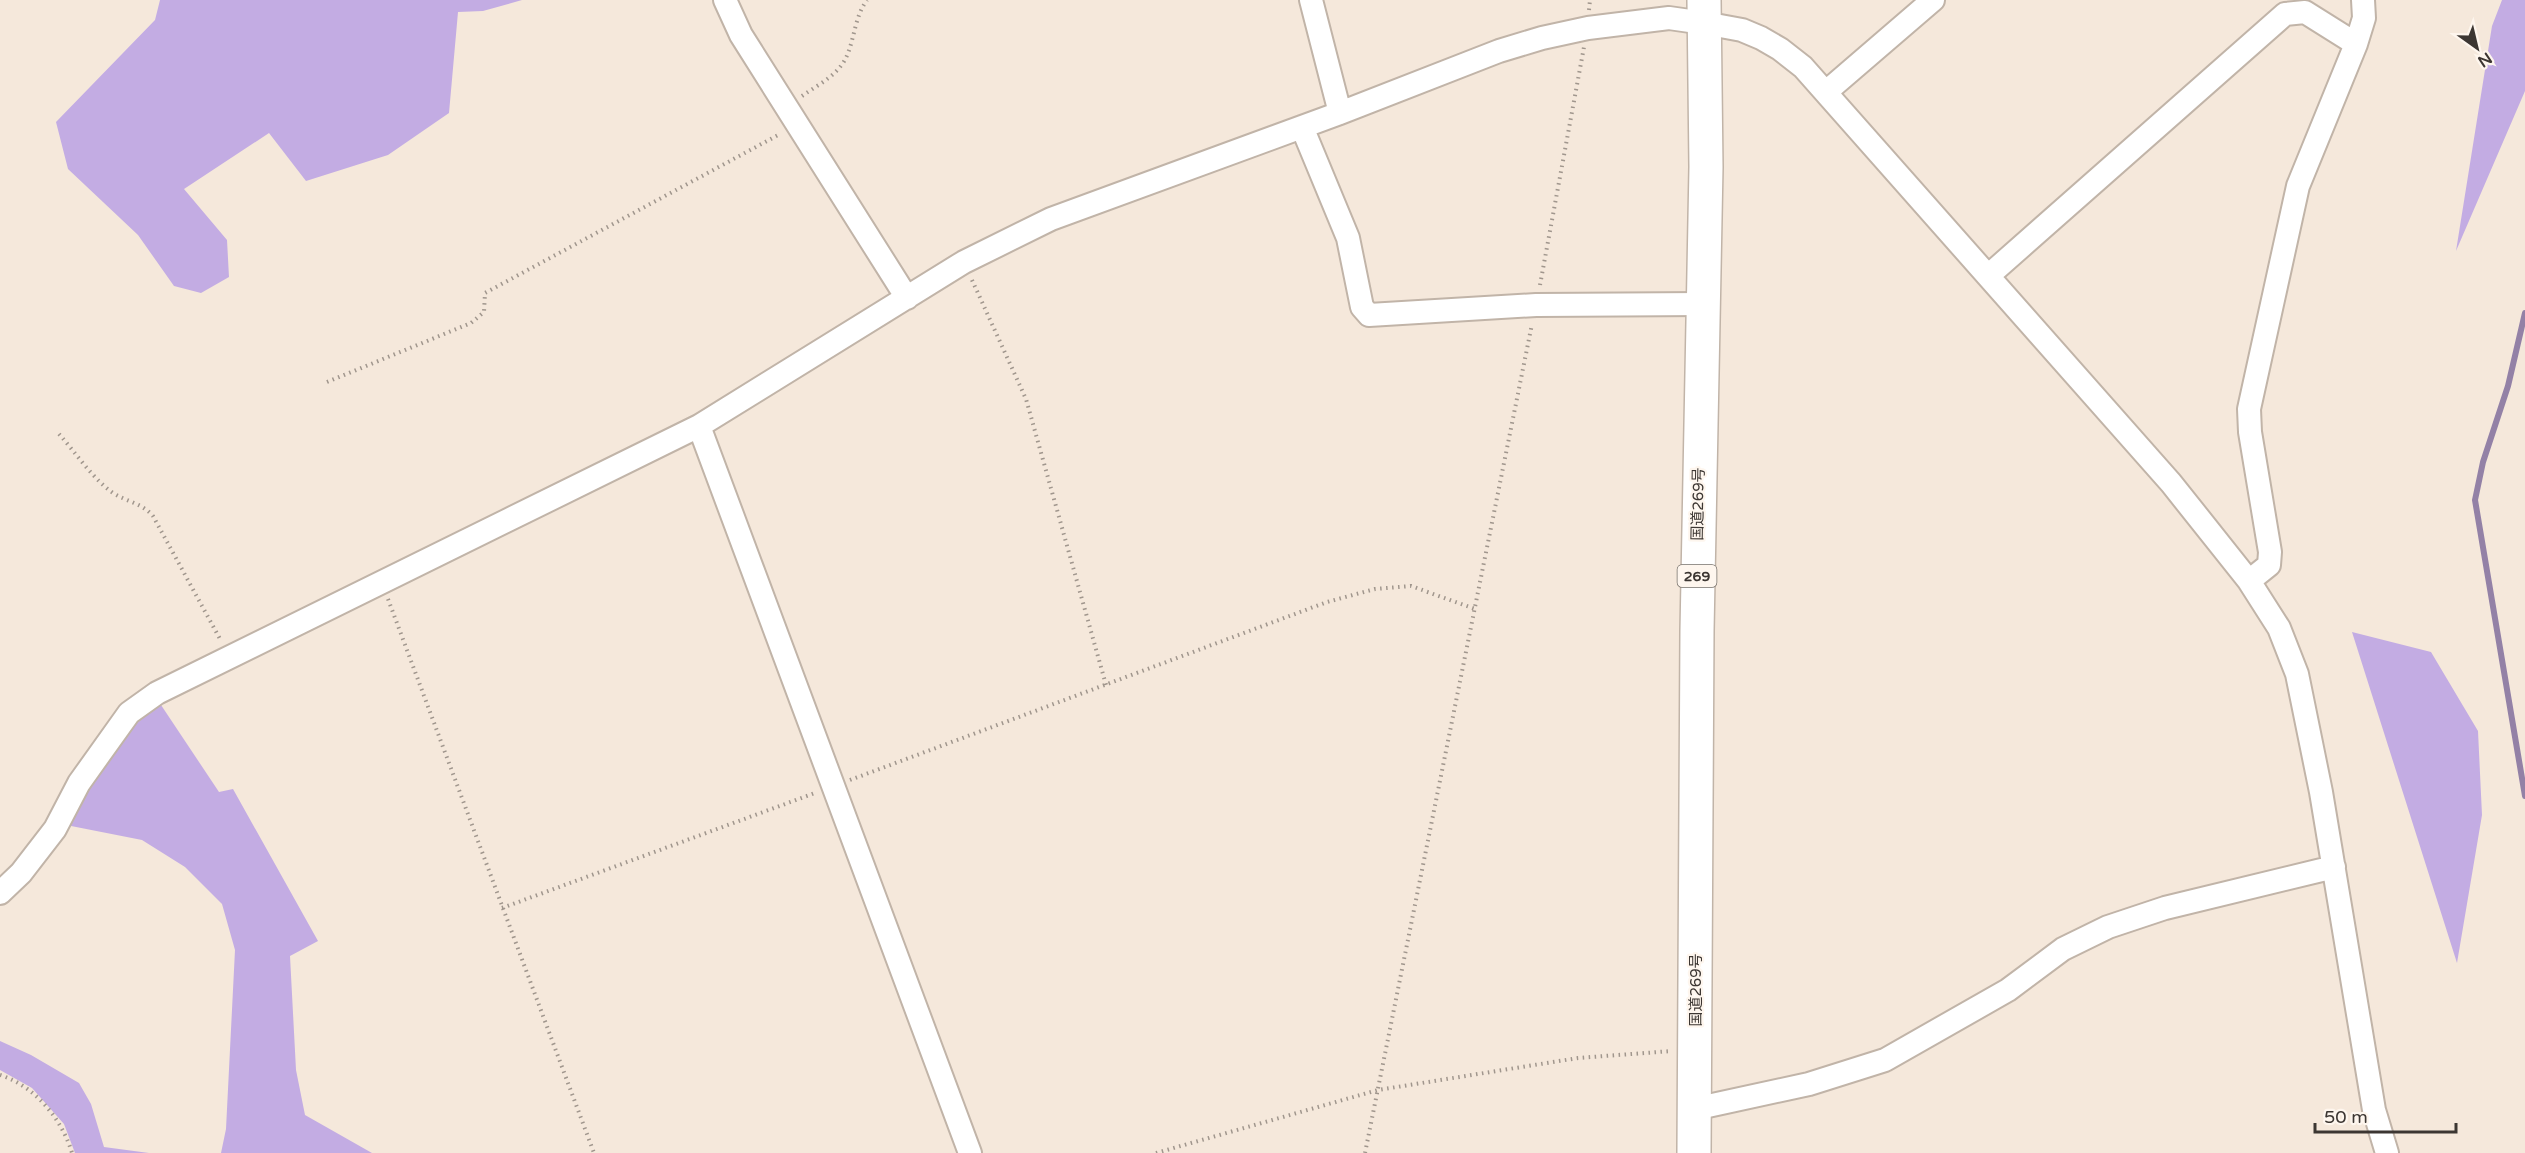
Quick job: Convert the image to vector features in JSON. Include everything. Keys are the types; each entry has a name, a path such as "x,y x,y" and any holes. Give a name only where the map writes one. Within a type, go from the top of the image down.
{"highway":[{"name":"国道269号","path":"1694,1153 1699,429 1705,304 1704,11"}],"street":[{"path":"725,0 741,35 907,298"},
{"path":"1311,0 1340,113"},
{"path":"1827,92 1933,0"},
{"path":"2249,581 2269,565 2270,552 2250,432 2249,409 2298,186 2356,44 2364,18 2363,0"},
{"path":"0,892 21,873 54,829 79,783 129,713 157,693 699,426 964,262 1051,219 1340,113 1499,51 1542,38 1588,28 1669,18 1704,11 1780,49 1803,67 1827,92 2171,483 2249,581 2279,627 2297,674 2334,867 2374,1110 2386,1153"},
{"path":"1988,276 2286,14 2295,11 2305,12 2356,44"},
{"path":"1302,127 1348,238 1362,307 1369,315 1536,305 1705,304"},
{"path":"699,426 970,1153"},
{"path":"1694,1108 1809,1084 1885,1060 2008,990 2063,949 2108,927 2165,908 2334,867"}],"path":[{"path":"327,382 471,323 484,312 485,293 792,115 835,74 844,61 860,10 867,0"},
{"path":"1365,1153 1536,305 1588,28"},
{"path":"964,262 1026,399 1106,686"},
{"path":"59,434 99,481 114,494 146,507 153,516 229,656"},
{"path":"382,581 501,908 594,1153"},
{"path":"501,908 1327,603 1375,589 1412,586 1475,609"},
{"path":"1156,1153 1378,1090 1578,1058 1696,1049"},
{"path":"0,1075 30,1091 48,1108 62,1127 72,1153"}],"shaded area":[{"path":"160,0 522,0 483,11 458,12 449,113 388,155 306,181 269,133 184,189 227,240 229,277 201,293 174,286 138,235 68,169 56,122 155,20"},
{"path":"2502,0 2525,0 2525,91 2456,251 2492,26"},
{"path":"2352,632 2431,652 2478,731 2482,815 2457,963"},
{"path":"159,702 219,792 233,789 318,941 290,956 296,1070 305,1115 372,1153 221,1153 226,1129 235,950 222,904 185,867 142,840 66,825 131,723"},
{"path":"0,1041 31,1055 79,1083 91,1104 104,1147 149,1153 75,1153 64,1124 32,1088 0,1070"}],"waterway":[{"path":"2525,313 2508,386 2483,462 2475,500 2525,796"}]}
